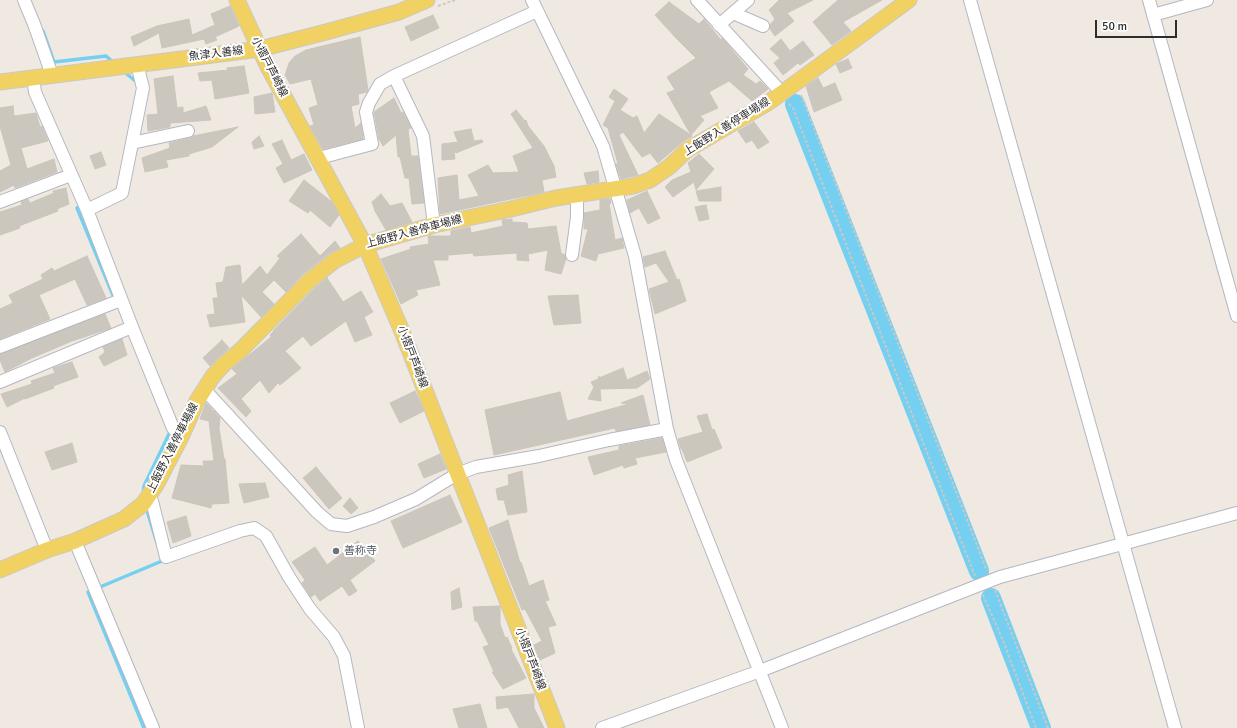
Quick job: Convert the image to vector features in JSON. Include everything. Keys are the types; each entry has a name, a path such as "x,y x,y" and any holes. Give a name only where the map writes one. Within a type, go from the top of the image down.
{"main road":[{"name":"小摺戸芦崎線","path":"238,0 260,49 286,100 365,244 401,329 557,728"},
{"name":"上飯野入善停車場線","path":"0,570 48,550 75,541 124,519 143,504 156,486 181,437 197,401 212,376 239,352 309,281 334,262 365,244 434,225 556,198 633,186 650,180 669,167 687,150 766,104 782,93 909,0"},
{"name":"魚津入善線","path":"0,82 260,49 399,12 424,1"}],"street":[{"path":"24,0 52,75"},
{"path":"697,0 782,93"},
{"path":"719,25 748,0"},
{"path":"970,0 1175,728"},
{"path":"1149,0 1237,316"},
{"path":"1153,15 1207,0"},
{"path":"319,158 372,144 366,112 369,103 380,84 535,5 603,146 635,256 667,429 676,460 782,728"},
{"path":"733,13 763,26"},
{"path":"87,210 122,193 142,88 136,64"},
{"path":"394,76 423,136 434,225"},
{"path":"33,77 35,92 87,210 121,300 173,428 181,437"},
{"path":"132,143 188,131"},
{"path":"0,202 71,175"},
{"path":"572,255 578,217 577,195"},
{"path":"0,347 121,300"},
{"path":"0,382 132,327"},
{"path":"204,389 317,512 331,524 347,526 374,517 416,499 457,474 476,467 539,456 667,429"},
{"path":"0,432 48,550"},
{"path":"148,497 152,501 166,557 240,531 254,528 266,536 289,577 310,609 334,637 344,656 358,728"},
{"path":"602,728 760,671 991,581 1237,513"},
{"path":"75,541 153,728"}],"path":[{"path":"796,83 1048,728"},
{"path":"782,93 793,108 979,586 1002,638 1036,728"}],"building":[{"path":"779,0 813,0 787,13 794,21 775,36 770,29 770,25 775,19 769,10"},
{"path":"838,0 882,0 843,22 851,31 832,45 813,22"},
{"path":"669,2 699,24 704,19 748,69 743,75 756,84 760,81 768,89 752,101 729,81 709,92 718,108 700,116 704,120 691,135 667,93 675,90 667,77 696,58 655,15"},
{"path":"230,6 239,26 215,37 217,40 206,44 204,39 162,48 159,33 134,46 131,37 157,26 189,19 192,35 215,25 211,14"},
{"path":"433,15 439,28 411,41 405,27"},
{"path":"360,37 368,90 367,92 358,94 359,104 351,106 355,128 361,123 363,139 323,149 310,126 314,125 309,108 318,105 311,79 290,84 285,75 289,63 295,56 306,50"},
{"path":"781,39 790,51 803,41 814,55 800,65 798,63 783,75 774,63 780,58 770,49"},
{"path":"848,59 852,68 840,73 836,64"},
{"path":"244,66 249,93 215,99 212,80 200,81 198,73 228,70 227,68"},
{"path":"173,76 177,108 183,107 183,113 206,106 211,120 170,123 170,127 148,131 147,115 158,114 154,79"},
{"path":"818,78 823,88 835,83 842,100 814,112 806,86"},
{"path":"614,89 628,99 620,110 633,118 637,116 644,133 659,114 692,136 681,143 658,163 650,153 642,157 623,132 619,135 638,175 621,179 608,128 603,125 615,101 609,97"},
{"path":"272,93 275,112 255,114 254,97"},
{"path":"394,98 401,113 403,112 411,128 408,129 411,156 418,156 424,203 412,204 409,178 405,178 400,157 398,157 396,135 383,146 379,139 374,112"},
{"path":"13,106 14,116 36,113 40,127 42,126 48,141 21,148 27,169 54,159 57,172 15,188 14,185 0,192 0,171 11,165 0,126 0,108"},
{"path":"516,110 525,121 526,120 528,126 544,146 554,166 556,177 542,180 544,192 440,214 438,178 457,175 459,200 479,196 468,175 488,165 493,173 519,172 513,156 533,148 511,114"},
{"path":"754,122 769,142 758,149 752,140 746,143 738,131"},
{"path":"238,127 212,147 189,154 189,156 166,160 168,167 145,172 142,158 170,148 169,143 193,136"},
{"path":"471,129 474,141 482,140 483,142 456,153 454,150 455,159 442,160 442,144 458,142 454,132"},
{"path":"259,136 264,146 254,149 252,142"},
{"path":"282,140 291,160 304,154 312,170 284,183 276,168 283,164 272,144"},
{"path":"101,152 106,165 95,169 90,156"},
{"path":"699,154 714,169 696,190 694,182 673,197 665,187 672,180 691,172 688,163"},
{"path":"598,171 599,182 587,184 584,173"},
{"path":"304,180 332,202 339,215 330,227 310,210 308,213 289,201"},
{"path":"721,187 721,201 699,201 696,191"},
{"path":"66,188 69,204 57,209 58,211 0,235 0,212 22,205 21,202 28,199 30,203 54,193 53,191"},
{"path":"647,191 660,218 648,224 639,208 630,213 627,200"},
{"path":"381,194 390,206 402,203 412,222 386,230 375,211 372,202"},
{"path":"610,199 611,203 609,204 615,240 622,238 624,248 598,254 596,261 581,256 588,229 584,229 584,213 600,210 600,200"},
{"path":"706,205 709,219 699,221 695,207"},
{"path":"512,219 512,222 527,223 528,229 556,226 561,253 565,255 566,259 561,274 545,270 548,250 528,254 529,261 517,260 517,253 474,256 473,253 448,255 448,260 433,260 440,285 416,290 418,295 401,304 381,259 411,249 410,247 429,244 428,236 451,236 451,231 470,227 471,233 503,226 502,220"},
{"path":"301,234 320,256 335,241 340,248 328,254 303,274 286,292 274,280 262,292 274,304 261,317 241,295 245,322 210,327 207,315 215,314 213,298 218,298 216,283 223,282 226,267 240,265 242,285 260,266 267,275 280,258 277,256"},
{"path":"665,251 677,280 679,279 686,301 655,314 649,289 669,282 656,263 645,267 643,257"},
{"path":"87,256 106,298 87,305 75,279 39,295 50,319 0,339 0,309 13,303 9,295 43,279 41,275 52,268 54,271"},
{"path":"327,278 343,302 361,291 373,312 364,317 372,335 355,342 346,321 311,346 303,336 285,351 301,368 280,385 278,383 269,393 260,380 241,399 251,411 246,417 218,388 237,374 232,369 271,337 270,335 273,331 315,288"},
{"path":"578,295 581,323 554,325 548,296"},
{"path":"105,314 111,328 72,341 32,358 5,372 0,360 0,354"},
{"path":"122,339 127,355 104,366 99,357 105,352 103,347"},
{"path":"222,340 229,348 210,366 203,358"},
{"path":"72,362 78,377 53,386 54,388 25,398 7,407 1,394 32,384 31,381 55,373 53,368"},
{"path":"623,368 627,380 647,371 650,379 637,388 600,389 601,401 588,399 594,387 591,382 598,379 599,376 599,378"},
{"path":"415,391 424,411 400,423 390,403"},
{"path":"560,392 567,421 629,404 621,403 643,395 650,425 616,431 615,428 494,455 485,410"},
{"path":"206,403 220,418 219,428 225,459 229,503 212,504 211,508 172,498 181,465 204,466 203,461 214,461 209,421 200,419"},
{"path":"707,414 712,430 714,429 722,448 687,462 678,439 703,432 697,416"},
{"path":"662,438 666,452 635,458 637,464 624,468 623,465 594,475 588,457 619,450 619,446"},
{"path":"72,443 77,462 52,470 45,452"},
{"path":"440,454 446,469 424,478 418,464"},
{"path":"316,467 342,498 329,509 303,478"},
{"path":"522,471 527,512 508,515 504,500 498,500 496,489 509,485 508,475"},
{"path":"265,483 269,497 244,503 239,484"},
{"path":"450,495 462,522 403,548 391,521"},
{"path":"350,498 358,508 351,514 343,506"},
{"path":"186,516 191,536 173,543 167,522"},
{"path":"508,520 520,563 521,562 529,586 543,580 549,600 545,601 556,625 548,627 555,653 540,660 534,645 542,641 525,609 522,610 489,528"},
{"path":"358,541 375,561 350,580 357,591 349,596 342,586 320,601 315,594 311,597 302,583 305,580 292,562 315,547 327,565"},
{"path":"459,588 462,607 452,610 451,592"},
{"path":"500,606 500,624 505,638 507,637 512,648 511,649 526,678 503,689 492,672 494,672 483,647 489,645 477,621 475,621 473,607"},
{"path":"534,694 534,708 544,728 519,728 508,707 497,709 496,697"},
{"path":"480,704 487,728 459,728 453,709"}],"waterway":[{"path":"43,31 54,62 106,56 114,63"},
{"path":"123,71 138,83"},
{"path":"795,104 979,571"},
{"path":"84,206 77,208 115,300"},
{"path":"143,495 144,486 170,432 169,429"},
{"path":"146,507 157,543"},
{"path":"144,728 88,592 162,561 161,558"},
{"path":"991,598 1041,728"}],"place":[{"name":"善称寺","path":"336,551"}]}
